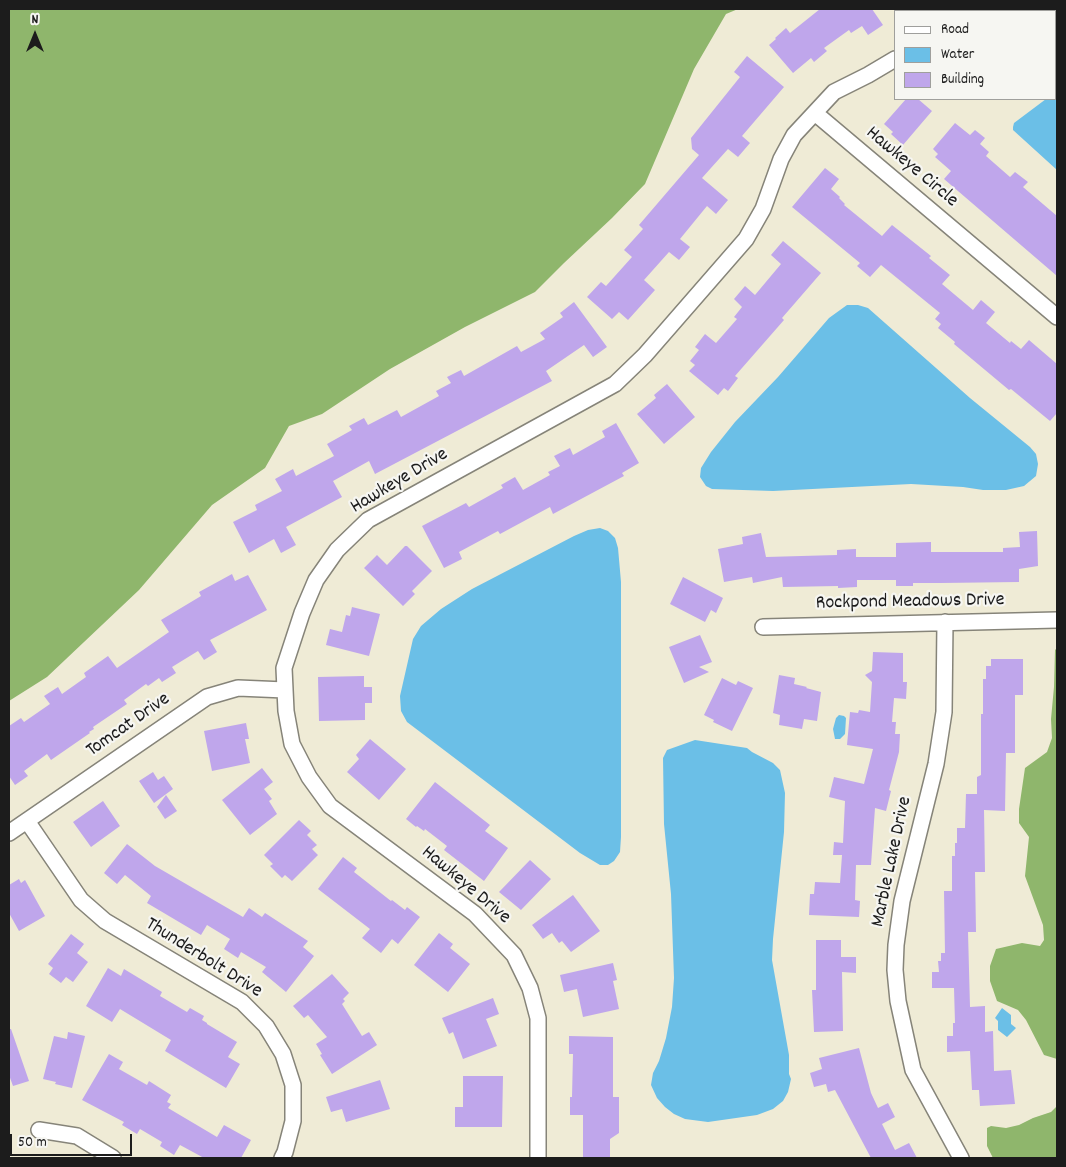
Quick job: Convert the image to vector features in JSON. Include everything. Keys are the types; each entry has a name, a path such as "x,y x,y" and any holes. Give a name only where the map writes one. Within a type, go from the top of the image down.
{"street":[{"path":"814,113 834,92 868,76 894,60"},
{"name":"Hawkeye Circle","path":"814,113 1057,317"},
{"name":"Hawkeye Drive","path":"538,1158 538,1018 530,988 514,954 474,914 330,806 308,777 292,744 286,711 284,668 302,613 316,580 337,550 368,520 614,384 646,355 746,239 763,208 781,159 794,135 814,113"},
{"name":"Rockpond Meadows Drive","path":"763,627 1057,620"},
{"name":"Marble Lake Drive","path":"945,622 944,712 936,764 902,902 896,945 895,970 898,1000 913,1070 961,1158"},
{"name":"Tomcat Drive","path":"9,833 206,697 238,688 285,690"},
{"name":"Thunderbolt Drive","path":"27,821 81,900 105,921 242,1002 266,1026 283,1054 293,1085 293,1121 282,1158"},
{"path":"39,1130 77,1136 113,1158"}],"green space":[{"path":"9,9 738,9 726,14 694,69 645,184 535,292 465,327 390,369 322,414 289,426 265,468 212,505 139,590 47,677 9,701"},
{"path":"1057,648 1057,1059 1044,1055 1026,1020 1018,1010 997,1001 990,981 990,966 996,949 1022,943 1040,946 1044,940 1043,925 1025,876 1029,837 1019,823 1019,809 1025,768 1047,752 1052,738 1051,719 1055,650"},
{"path":"1057,1106 1057,1158 993,1158 987,1146 987,1128 991,1126 1006,1128 1019,1125 1051,1112"}],"water":[{"path":"1056,89 1057,170 1013,130 1014,123 1045,100 1056,100"},
{"path":"847,305 858,305 868,308 970,398 1030,447 1036,454 1038,464 1036,476 1024,486 1006,490 911,484 773,491 712,489 706,486 700,477 701,468 711,452 735,422 778,377 829,318"},
{"path":"600,528 608,531 615,538 618,548 621,582 621,837 620,852 614,861 608,865 600,865 580,853 407,722 401,711 400,696 413,639 421,626 441,609 472,589 574,536 588,530"},
{"path":"839,715 846,718 845,734 840,739 835,739 833,729 836,718"},
{"path":"695,740 747,748 773,763 780,770 785,793 784,832 772,960 789,1055 789,1074 791,1079 788,1092 783,1101 773,1109 757,1115 708,1122 685,1119 674,1114 657,1098 651,1085 653,1073 666,1038 672,1007 674,978 671,894 664,824 663,758 667,750"},
{"path":"1002,1008 1011,1015 1011,1024 1016,1028 1007,1037 998,1030 998,1021 995,1018"}],"building":[{"path":"820,9 872,9 883,25 868,35 862,26 851,33 849,30 824,48 827,51 814,62 811,58 793,73 769,45 786,28 790,33"},
{"path":"747,56 784,87 742,136 750,143 738,157 728,149 702,178 728,200 716,214 707,206 680,239 690,247 679,260 669,252 644,280 655,290 628,320 619,312 612,319 587,297 601,282 606,286 632,257 624,250 643,229 639,225 699,155 692,149 691,138 740,77 734,72"},
{"path":"905,100 919,100 932,111 903,145 891,134 893,132 884,124"},
{"path":"955,123 970,135 975,130 985,138 980,144 989,152 986,156 1010,177 1015,172 1028,182 1023,187 1057,216 1057,276 944,179 951,171 935,157 938,154 933,149"},
{"path":"825,168 839,179 831,189 840,197 844,205 882,236 892,225 931,256 929,258 950,275 942,284 973,310 981,300 995,312 986,323 1010,343 1011,341 1021,349 1029,340 1057,364 1057,413 1050,421 954,344 955,342 938,328 941,324 935,319 940,313 881,265 870,277 857,266 860,263 792,207"},
{"path":"783,241 821,273 782,318 784,320 735,376 738,378 728,391 724,388 718,395 689,371 695,365 690,361 699,350 695,347 705,334 716,343 737,319 734,317 742,307 734,299 745,286 755,295 781,264 771,255"},
{"path":"574,302 607,347 593,357 584,345 546,371 552,381 375,474 369,461 333,481 342,497 286,527 296,545 281,553 274,539 249,553 233,522 257,510 255,505 282,491 275,479 293,469 296,476 334,456 327,444 352,430 349,426 364,418 368,425 397,410 401,417 439,396 436,391 451,383 447,377 461,370 464,376 517,346 521,352 545,339 540,333 563,317 560,313"},
{"path":"667,384 695,417 664,444 637,414 656,398 654,395"},
{"path":"616,423 639,463 622,473 624,476 553,514 550,507 500,534 498,531 459,552 462,559 444,568 422,526 466,503 469,507 503,488 501,485 515,477 523,490 550,475 548,472 560,466 554,456 570,448 573,455 605,437 602,431"},
{"path":"1037,531 1038,566 1019,569 1019,582 913,583 913,586 896,586 896,580 857,580 857,587 838,588 838,586 783,587 782,577 753,583 752,577 724,582 718,549 743,544 742,537 761,533 766,557 837,555 837,550 856,549 856,557 896,557 896,543 931,542 931,552 1003,552 1003,548 1020,547 1019,532"},
{"path":"405,546 432,571 412,591 415,594 403,606 364,568 377,555 387,565"},
{"path":"232,574 235,581 248,575 267,610 210,640 217,652 204,660 198,651 172,667 176,673 162,682 159,678 148,686 146,684 124,700 127,704 93,727 94,729 90,733 51,760 47,754 24,771 28,776 15,785 9,776 9,726 21,718 24,722 50,704 44,696 58,687 62,694 86,677 84,673 108,656 117,668 169,632 161,620 201,596 199,592"},
{"path":"683,577 723,598 716,613 711,610 705,622 670,604"},
{"path":"352,607 380,614 369,656 326,645 330,629 342,632 346,615 350,616"},
{"path":"700,635 712,662 699,667 709,672 684,683 669,647"},
{"path":"873,652 903,653 903,682 907,682 906,699 894,698 892,722 896,722 895,734 900,734 899,752 889,790 891,791 886,811 875,808 871,865 856,865 855,900 860,901 859,917 809,915 810,894 814,894 815,882 840,883 842,855 833,855 834,842 843,843 845,801 829,797 834,777 864,784 873,749 847,745 850,712 858,713 859,710 870,712 872,682 865,675 872,671"},
{"path":"991,659 1023,659 1023,695 1015,695 1015,753 1006,753 1005,811 984,810 985,872 975,872 976,932 968,932 970,1007 985,1006 985,1032 993,1031 994,1071 1011,1070 1015,1104 980,1106 979,1090 972,1090 970,1051 947,1052 947,1036 953,1036 953,1023 955,1023 954,988 932,988 932,972 939,972 938,961 941,961 941,953 945,953 944,891 952,891 952,856 955,856 957,828 965,828 966,794 977,794 977,777 981,775 983,679 986,679 986,666 991,666"},
{"path":"779,675 795,678 794,684 821,692 817,721 804,719 802,729 779,725 780,715 773,713"},
{"path":"364,676 364,687 372,687 372,703 365,703 365,720 319,721 318,677"},
{"path":"722,678 736,685 738,681 753,688 732,731 713,722 714,720 704,715"},
{"path":"246,723 249,739 245,739 250,763 212,771 204,731"},
{"path":"370,739 406,769 379,800 347,772 359,759 356,755"},
{"path":"262,768 273,782 264,789 272,799 269,801 277,814 250,835 222,800"},
{"path":"153,772 158,780 164,776 173,789 154,803 139,781"},
{"path":"435,782 490,825 485,831 508,848 484,881 444,850 447,846 425,829 424,831 416,827 406,819"},
{"path":"166,795 177,811 165,819 157,807"},
{"path":"103,801 120,826 91,847 73,822"},
{"path":"299,820 311,831 307,835 317,845 312,849 318,855 292,881 285,875 282,878 270,866 273,864 264,855"},
{"path":"127,844 155,866 243,917 249,908 262,917 265,913 308,941 303,947 314,956 286,992 262,972 266,967 241,952 238,958 224,949 230,939 207,925 201,935 147,903 151,896 125,875 117,884 104,873"},
{"path":"343,857 357,868 354,872 391,901 405,910 407,907 420,917 398,944 392,939 381,953 362,938 370,929 318,889"},
{"path":"530,860 551,879 521,910 499,892"},
{"path":"19,879 21,883 25,880 45,916 19,931 9,913 9,885"},
{"path":"573,895 600,931 571,952 562,941 559,943 552,933 543,939 532,925"},
{"path":"439,933 453,944 450,948 470,964 448,992 414,965"},
{"path":"71,934 84,944 77,953 88,962 73,982 66,977 61,983 49,974 53,968 48,964"},
{"path":"816,940 841,940 841,957 856,957 856,973 842,972 843,1031 814,1032 812,990 816,990"},
{"path":"613,963 617,980 613,981 619,1009 583,1017 577,989 564,992 560,975"},
{"path":"108,968 121,976 124,969 162,992 160,996 187,1012 190,1008 204,1016 202,1020 207,1024 237,1042 228,1057 240,1064 226,1088 165,1051 171,1040 120,1009 112,1022 86,1006"},
{"path":"332,974 349,993 343,999 345,1001 342,1004 362,1036 369,1032 377,1045 332,1074 320,1055 322,1054 316,1044 327,1037 308,1015 304,1018 293,1006"},
{"path":"493,998 499,1014 486,1019 497,1046 463,1059 453,1032 449,1034 442,1018"},
{"path":"9,1029 11,1029 29,1081 13,1086 9,1075"},
{"path":"68,1032 85,1036 72,1088 43,1079 54,1036 67,1039"},
{"path":"569,1036 613,1037 613,1097 619,1097 619,1133 610,1139 610,1158 583,1158 583,1115 570,1115 573,1054 569,1054"},
{"path":"859,1048 871,1093 878,1108 888,1103 895,1117 882,1124 895,1150 909,1143 917,1158 871,1158 835,1090 828,1092 826,1084 814,1087 810,1073 822,1069 819,1058"},
{"path":"109,1054 123,1062 119,1069 147,1085 149,1081 171,1095 167,1102 171,1104 168,1108 217,1137 224,1125 251,1140 241,1158 204,1158 180,1145 174,1155 160,1146 162,1142 140,1129 137,1134 122,1125 124,1122 82,1100"},
{"path":"463,1076 503,1076 502,1127 455,1127 455,1107 463,1107"},
{"path":"380,1080 390,1109 346,1122 342,1109 331,1112 326,1097"}]}
